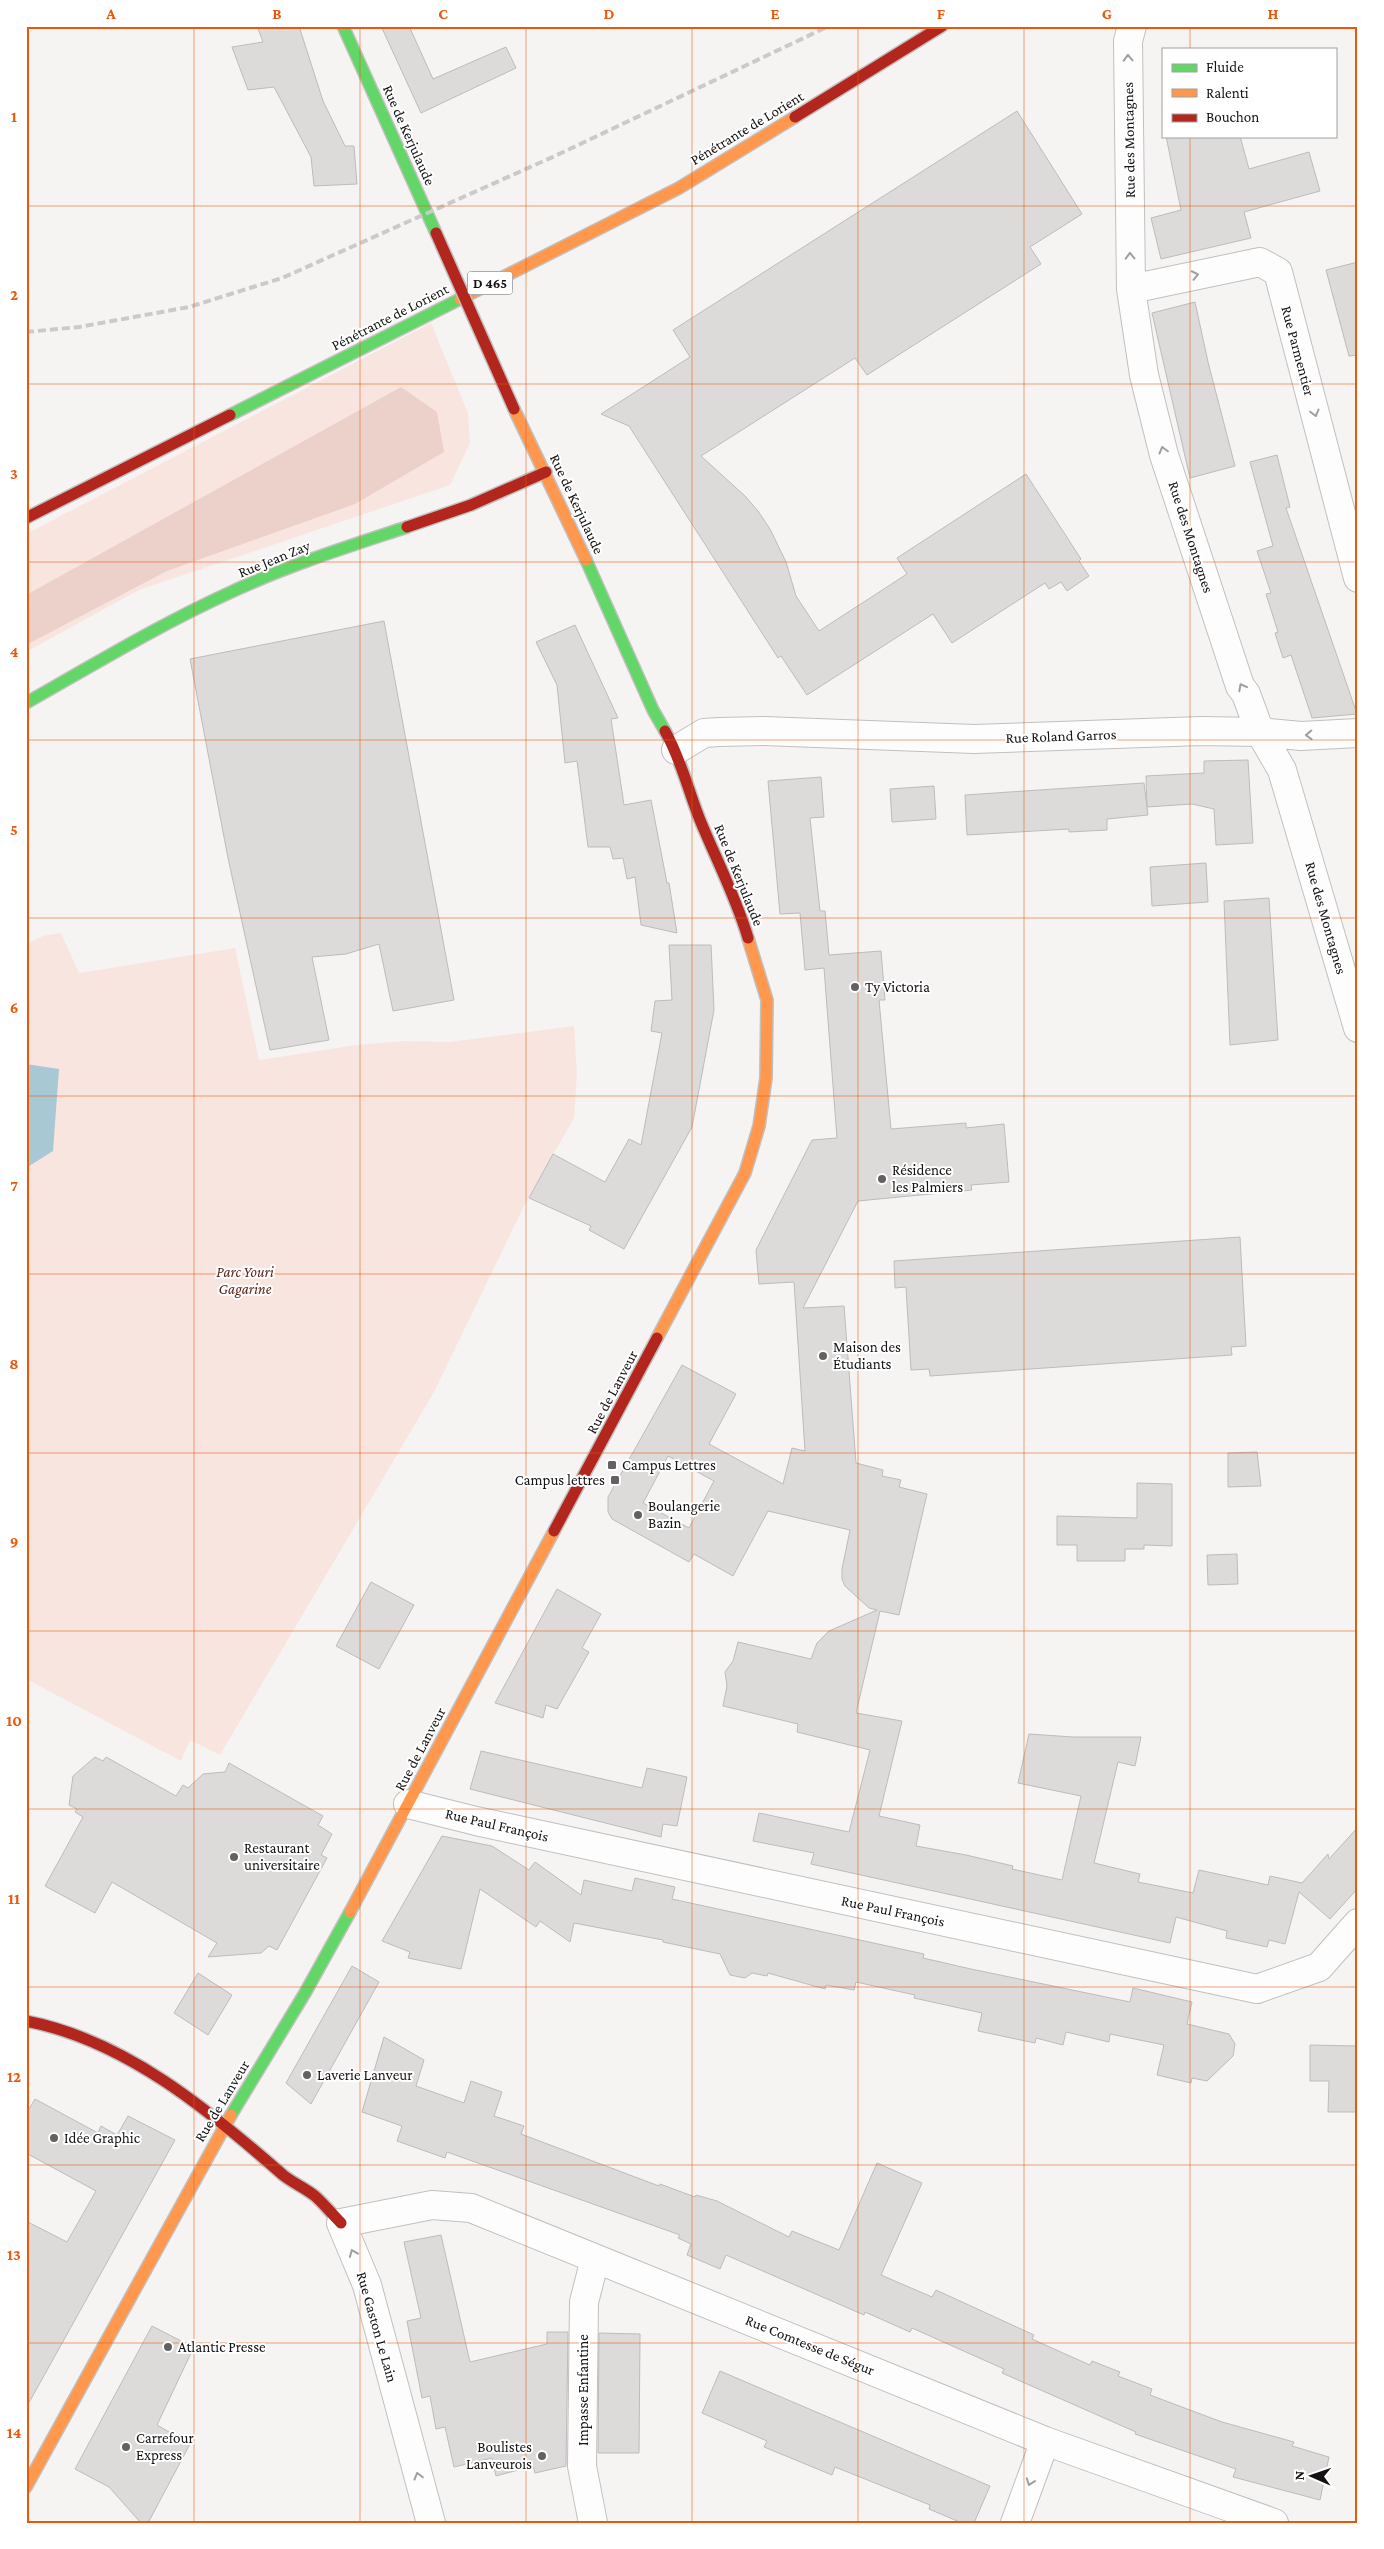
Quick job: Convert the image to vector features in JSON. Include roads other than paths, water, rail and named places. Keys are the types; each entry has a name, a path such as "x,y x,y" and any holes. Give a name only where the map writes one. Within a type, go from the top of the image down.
{"street":[{"name":"Rue de Kerjulaude","path":"343,26 514,409 546,472 653,710 676,750 700,819 740,915 767,1000"},
{"name":"Pénétrante de Lorient","path":"26,518 679,188 942,26"},
{"name":"Rue des Montagnes","path":"1132,26 1128,41 1130,289 1144,375 1164,455 1240,686 1246,694 1260,732 1282,770 1358,1028"},
{"name":"Rue Parmentier","path":"1130,289 1260,262 1278,272 1358,578"},
{"name":"Rue Jean Zay","path":"26,703 172,621 230,592 322,556 475,503 546,472"},
{"name":"Rue Roland Garros","path":"676,750 704,733 764,731 974,739 1201,731 1260,732 1301,736 1358,733"},
{"name":"Rue de Lanveur","path":"26,2487 225,2124 306,1993 745,1173 759,1126 766,1078 767,1000"},
{"name":"Rue Paul François","path":"408,1804 505,1828 1257,1989 1319,1967 1358,1923"},
{"name":"Rue Gaston Le Lain","path":"26,2021 47,2026 98,2044 151,2073 225,2124 286,2177 316,2196 341,2223 366,2285 432,2523"},
{"name":"Rue Comtesse de Ségur","path":"341,2223 432,2205 471,2208 1045,2441 1274,2523"},
{"name":"Impasse Enfantine","path":"593,2523 582,2466 584,2302 595,2259"},
{"path":"1015,2523 1045,2441"}],"water":[{"path":"26,1064 59,1069 53,1151 26,1168"}],"railway":[{"path":"26,332 79,327 189,307 282,278 555,156 829,26"}],"place":[{"name":"Ty Victoria","path":"855,987"},
{"name":"Résidence les Palmiers","path":"882,1179"},
{"name":"Maison des Étudiants","path":"823,1356"},
{"name":"Campus Lettres","path":"612,1465"},
{"name":"Campus lettres","path":"615,1480"},
{"name":"Boulangerie Bazin","path":"638,1515"},
{"name":"Restaurant universitaire","path":"234,1857"},
{"name":"Laverie Lanveur","path":"307,2075"},
{"name":"Idée Graphic","path":"54,2138"},
{"name":"Atlantic Presse","path":"168,2347"},
{"name":"Carrefour Express","path":"126,2447"},
{"name":"Boulistes Lanveurois","path":"542,2456"}],"park label":[{"name":"Parc Youri Gagarine","path":"245,1280"}]}
